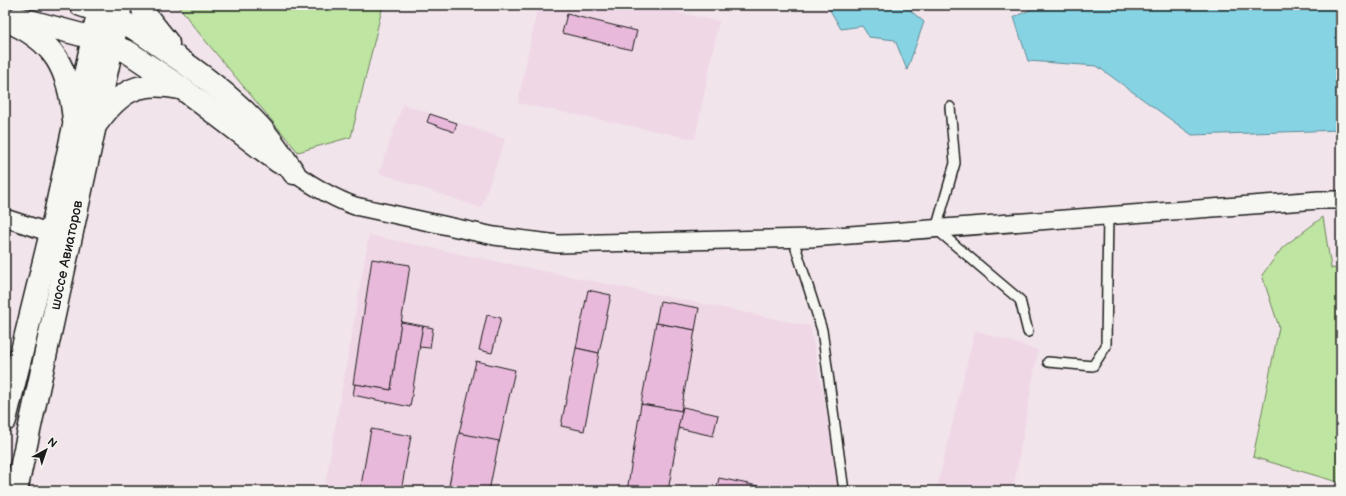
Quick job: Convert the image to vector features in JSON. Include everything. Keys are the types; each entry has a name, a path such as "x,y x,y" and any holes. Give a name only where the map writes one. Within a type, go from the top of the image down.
{"main road":[{"path":"142,5 144,13 161,35 192,68"},
{"path":"104,9 192,68 234,101 274,143 294,173"},
{"name":"шоссе Авиаторов","path":"16,491 84,126 102,41 104,9"},
{"path":"5,14 102,41 128,52 183,89 294,173"},
{"path":"5,20 34,35 46,45 55,56 69,85 84,126 116,100 134,89 146,85 158,85 183,89"},
{"name":"шоссе Авиаторов","path":"5,420 51,233 84,126"}],"street":[{"path":"294,173 323,192 355,206 494,236 550,243 793,239 1108,215 1319,200 1341,200"},
{"path":"5,218 51,233"}],"lane":[{"path":"950,107 955,163 936,229 1020,300 1028,332"},
{"path":"1048,362 1093,366 1106,346 1108,215"},
{"path":"793,239 822,330 844,491"}],"shaded area":[{"path":"538,5 642,5 719,21 695,139 518,103"},
{"path":"403,104 505,139 481,208 379,173"},
{"path":"369,235 810,326 832,440 838,491 324,491"},
{"path":"975,330 1038,350 1013,491 936,491"}],"green space":[{"path":"178,5 383,5 351,137 298,152 194,27"},
{"path":"1323,217 1331,268 1341,269 1341,483 1253,457 1279,327 1262,275 1283,247"}],"water":[{"path":"827,5 911,5 911,11 924,22 907,70 895,40 869,37 862,26 841,29"},
{"path":"1041,5 1341,5 1341,130 1192,135 1097,66 1028,61 1014,17"}],"building":[{"path":"567,14 637,31 632,50 562,33"},
{"path":"430,114 457,123 454,132 427,122"},
{"path":"372,259 410,265 391,390 353,384"},
{"path":"588,290 611,295 599,353 576,348"},
{"path":"660,301 699,308 695,330 656,323"},
{"path":"487,315 501,318 492,353 479,350"},
{"path":"401,322 423,326 410,407 353,395 355,384 391,390"},
{"path":"656,323 695,330 681,411 641,404"},
{"path":"423,326 433,328 430,348 419,347"},
{"path":"576,348 599,353 584,431 561,426"},
{"path":"476,361 515,370 499,443 459,433"},
{"path":"641,404 682,411 668,491 627,491"},
{"path":"683,407 718,415 713,436 678,428"},
{"path":"371,429 411,436 401,491 360,491"},
{"path":"459,433 499,441 489,491 448,491"},
{"path":"719,478 768,488 767,491 716,491"}]}
